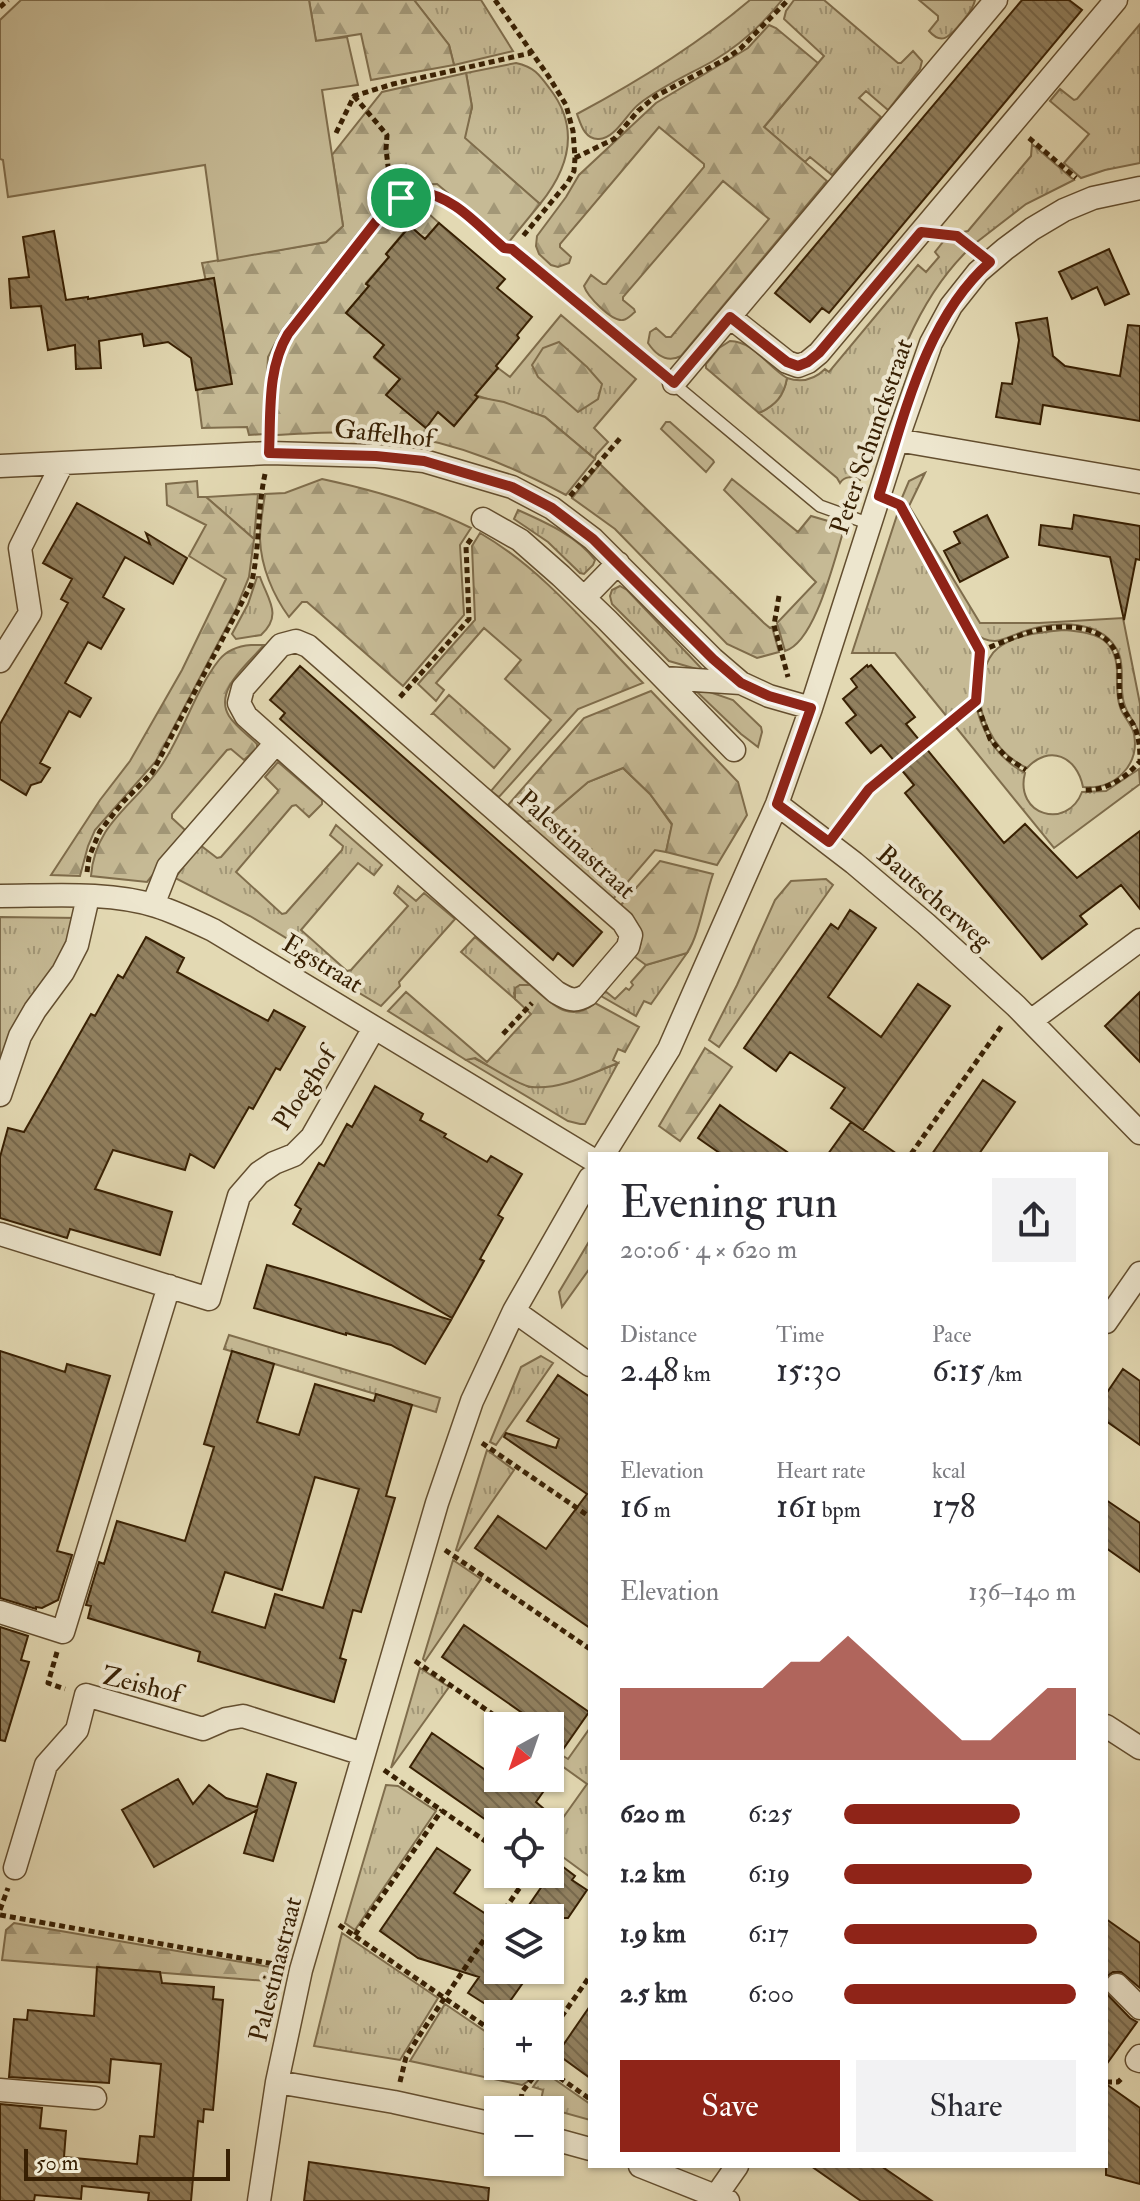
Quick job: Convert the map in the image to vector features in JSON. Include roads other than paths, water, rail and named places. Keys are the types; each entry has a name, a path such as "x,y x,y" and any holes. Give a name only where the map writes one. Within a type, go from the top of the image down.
{"street":[{"path":"674,383 996,0"},
{"path":"730,317 787,362 798,366 819,353 1116,0"},
{"name":"Peter Schunckstraat","path":"777,804 803,706 870,524 931,343 951,306 978,272 1032,229 1064,210 1098,197 1140,188"},
{"path":"897,440 1140,482"},
{"name":"Gaffelhof","path":"0,466 269,453 376,456 424,461 512,487 557,512 593,539 741,683 769,696 803,706"},
{"path":"0,661 30,613 20,548 62,464"},
{"path":"483,519 520,540 584,598 734,750"},
{"path":"584,598 618,563"},
{"name":"Palestinastraat","path":"296,641 308,646 386,713 623,922 631,935 628,947 587,995 571,1000 549,985 276,743 246,716 239,703 243,688 281,645 296,641"},
{"path":"664,678 741,683"},
{"path":"153,905 168,867 276,743"},
{"path":"605,1152 669,1049 777,804"},
{"name":"Bautscherweg","path":"777,804 829,842 926,924 1024,1013 1140,1133"},
{"name":"Egstraat","path":"0,896 88,897 153,905 213,930 588,1157"},
{"path":"0,1095 20,1036 77,945 88,897"},
{"path":"1024,1013 1140,940"},
{"name":"Ploeghof","path":"0,1234 209,1299 239,1196 259,1173 294,1155 312,1137 374,1028"},
{"name":"Palestinastraat","path":"259,2201 277,2082 301,1970 427,1538 462,1429 514,1311 588,1182"},
{"path":"1108,1319 1140,1273"},
{"path":"0,1612 63,1632 169,1286"},
{"path":"514,1311 588,1364"},
{"name":"Zeishof","path":"15,1868 46,1765 77,1730 86,1695 203,1729 226,1719 243,1716 363,1754"},
{"path":"1108,1727 1140,1748"},
{"path":"1117,1985 1140,2008"},
{"path":"277,2082 394,2102 484,2122"},
{"path":"0,2090 95,2098"},
{"path":"564,2142 588,2148"},
{"path":"645,2168 722,2198 736,2168"}],"lane":[{"path":"512,249 820,506 870,524"}]}
